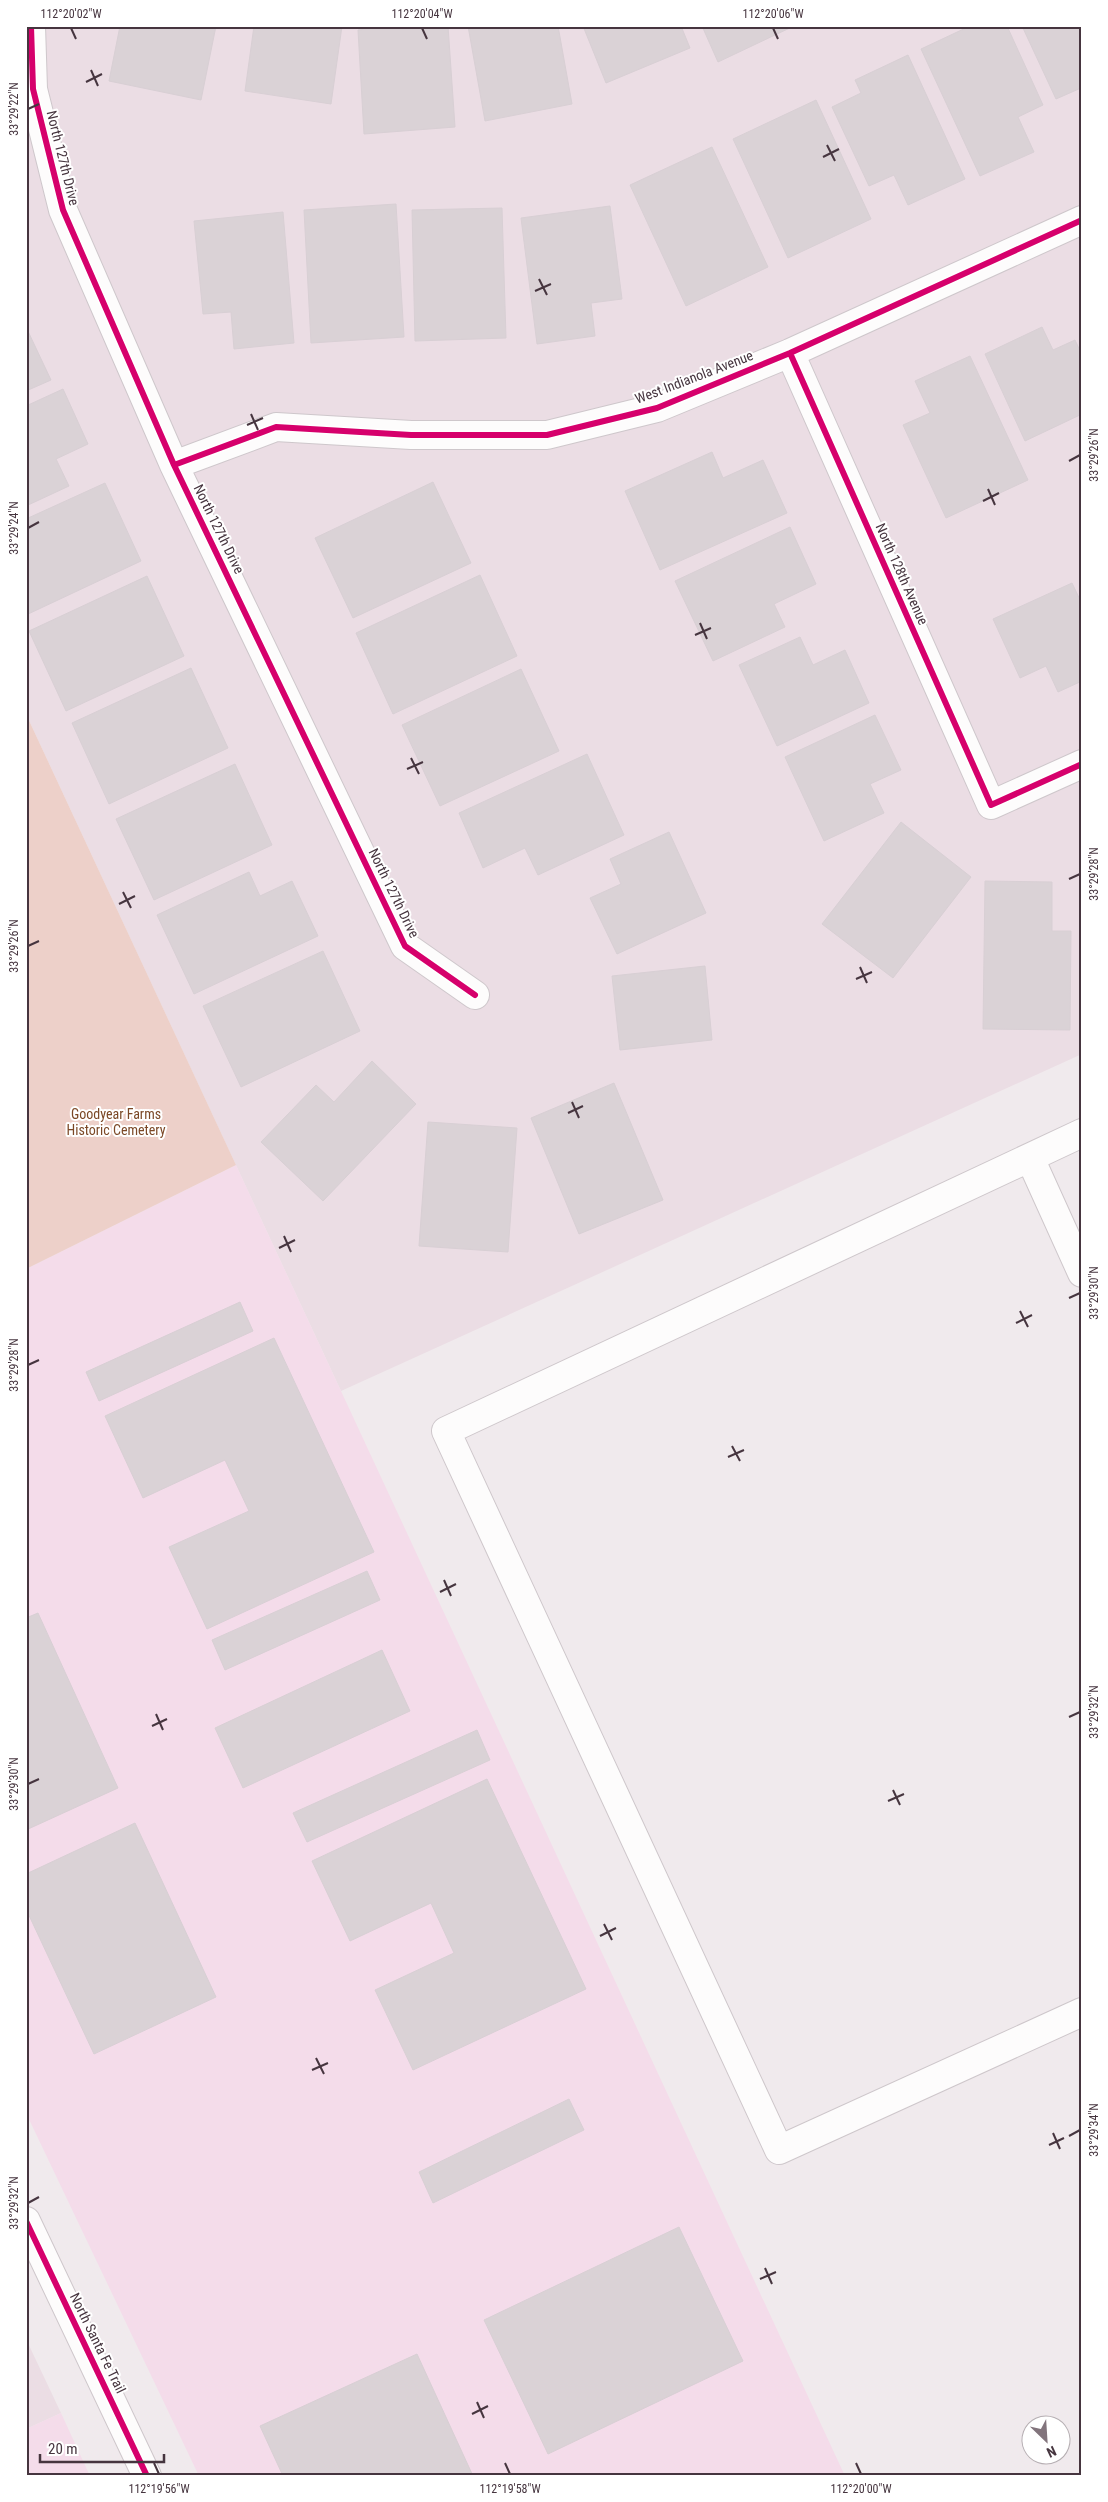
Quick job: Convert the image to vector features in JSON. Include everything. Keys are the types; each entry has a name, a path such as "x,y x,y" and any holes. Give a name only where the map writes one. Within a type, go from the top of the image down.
{"street":[{"name":"North 127th Drive","path":"30,26 33,89 62,210 174,464 405,946 475,995"},
{"name":"West Indianola Avenue","path":"174,464 276,427 411,435 547,435 656,408 790,353 1082,220"},
{"name":"North 128th Avenue","path":"790,353 990,805 1082,764"},
{"path":"1082,1134 446,1432 779,2150 1082,2012"},
{"path":"1030,1158 1082,1273"},
{"name":"North Santa Fe Trail","path":"26,2221 147,2476"}],"shaded area":[{"path":"26,26 1082,26 1082,1054 341,1391 26,714"},
{"path":"236,1165 845,2476 199,2476 26,2113 26,1269"},
{"path":"26,2339 61,2413 26,2429"},
{"path":"61,2413 90,2476 26,2476 26,2429"}],"green space":[{"name":"Goodyear Farms Historic Cemetery","path":"26,714 236,1165 26,1269"}],"building":[{"path":"120,26 216,26 201,100 109,81"},
{"path":"254,26 342,26 331,104 245,91"},
{"path":"389,26 448,26 455,127 364,134 358,30"},
{"path":"468,26 558,26 572,104 485,121"},
{"path":"583,26 681,26 690,48 606,83"},
{"path":"702,26 794,26 718,62"},
{"path":"970,26 1007,26 1043,105 1018,117 1034,152 980,176 921,49"},
{"path":"1022,26 1082,26 1082,89 1056,99"},
{"path":"908,55 965,179 908,205 894,175 869,186 832,107 861,93 855,80"},
{"path":"816,100 871,219 788,258 733,139"},
{"path":"712,147 768,267 686,306 630,185"},
{"path":"396,204 404,337 311,343 304,210"},
{"path":"610,206 622,299 591,303 595,336 537,344 521,218"},
{"path":"502,208 506,338 415,341 412,210"},
{"path":"283,212 294,343 234,349 231,312 203,314 194,221"},
{"path":"26,327 51,380 26,391"},
{"path":"1042,327 1053,350 1075,340 1082,355 1082,414 1025,441 985,354"},
{"path":"970,356 1028,480 946,518 903,425 930,413 915,381"},
{"path":"63,389 88,444 56,459 69,486 26,506 26,406"},
{"path":"712,452 723,478 763,460 787,513 660,570 625,491"},
{"path":"433,482 471,563 353,618 315,538"},
{"path":"105,483 141,561 26,615 26,519"},
{"path":"790,527 816,584 774,604 785,627 713,661 675,581"},
{"path":"480,575 517,656 393,714 356,633"},
{"path":"147,576 184,656 66,711 29,631"},
{"path":"1072,583 1082,604 1082,681 1058,692 1046,666 1020,678 993,619"},
{"path":"800,637 813,665 845,650 869,703 777,746 739,665"},
{"path":"191,668 228,748 109,804 72,723"},
{"path":"521,669 559,751 440,806 402,725"},
{"path":"875,715 901,770 870,784 884,813 824,841 785,757"},
{"path":"587,754 624,835 538,875 525,848 483,868 459,813"},
{"path":"235,764 272,845 154,900 116,819"},
{"path":"901,822 971,877 893,978 822,924"},
{"path":"669,832 706,913 617,954 590,898 621,884 610,859"},
{"path":"249,872 260,896 292,881 318,936 194,994 157,915"},
{"path":"985,881 1052,882 1052,931 1071,931 1070,1030 983,1029"},
{"path":"323,951 360,1031 241,1087 203,1006"},
{"path":"705,966 712,1040 620,1050 612,976"},
{"path":"372,1061 416,1104 323,1201 261,1142 316,1085 334,1102"},
{"path":"614,1083 663,1200 579,1234 531,1118"},
{"path":"428,1122 517,1128 508,1252 419,1246"},
{"path":"240,1302 253,1331 99,1401 86,1372"},
{"path":"274,1338 374,1552 207,1629 169,1547 249,1511 225,1460 143,1498 105,1416"},
{"path":"367,1571 380,1600 225,1670 212,1640"},
{"path":"38,1613 118,1788 26,1830 26,1618"},
{"path":"382,1650 410,1711 243,1788 215,1728"},
{"path":"477,1730 490,1760 307,1842 293,1813"},
{"path":"487,1779 586,1989 413,2070 375,1990 454,1953 431,1903 350,1941 312,1861"},
{"path":"135,1823 216,1997 94,2054 26,1909 26,1874"},
{"path":"569,2099 584,2130 433,2203 419,2172"},
{"path":"679,2227 743,2361 548,2454 484,2320"},
{"path":"417,2354 473,2476 283,2476 260,2426"}],"cycle path":[{"path":"31,26 33,89 63,210 174,465 405,946 475,995"},
{"path":"174,465 276,427 411,435 547,435 657,408 790,353 1082,220"},
{"path":"790,353 991,805 1082,764"},
{"path":"26,2221 147,2476"}]}
